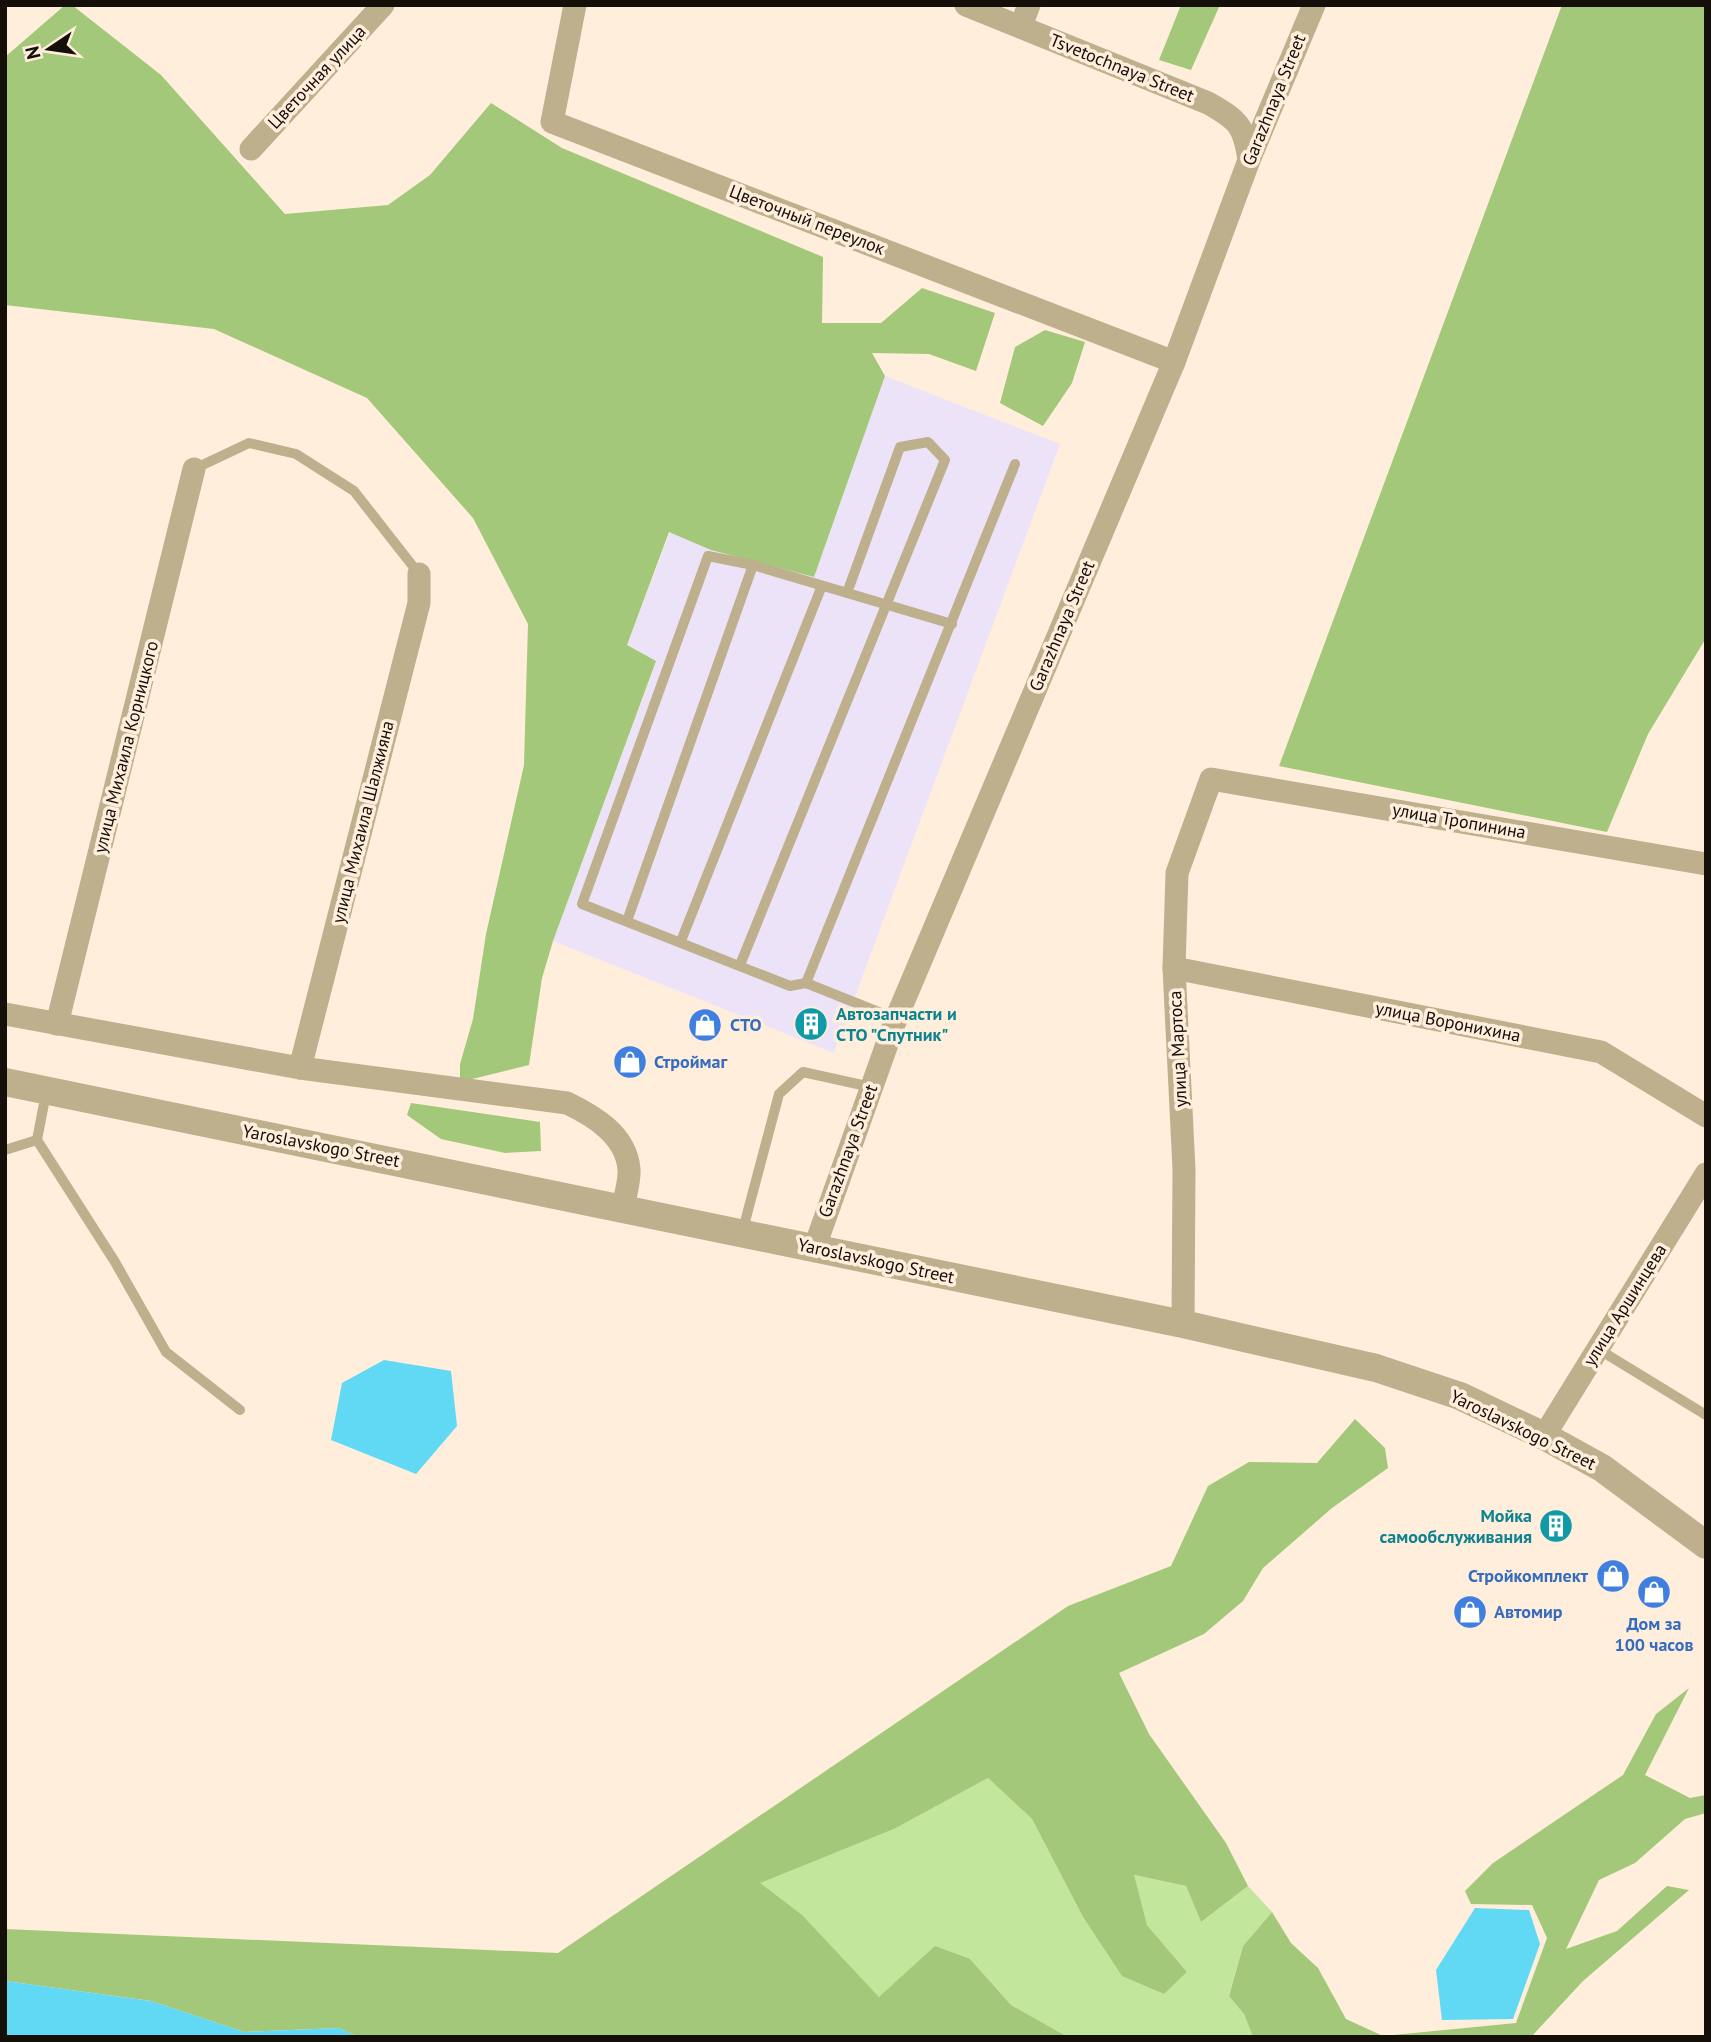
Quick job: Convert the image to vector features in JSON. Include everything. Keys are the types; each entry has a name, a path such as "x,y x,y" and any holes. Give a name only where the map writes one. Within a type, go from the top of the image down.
{"street":[{"name":"Цветочная улица","path":"251,149 383,5"},
{"name":"Цветочный переулок","path":"575,5 552,122 1174,362"},
{"name":"Tsvetochnaya Street","path":"966,5 1025,16 1208,103 1237,119 1246,139 1249,160"},
{"name":"Garazhnaya Street","path":"814,1249 896,1019 1174,362 1249,160 1314,5"},
{"name":"улица Михаила Корницкого","path":"57,1024 194,469"},
{"name":"улица Михаила Шалжияна","path":"300,1068 419,603 419,574"},
{"name":"улица Тропинина","path":"1211,779 1706,864"},
{"name":"улица Мартоса","path":"1183,1324 1184,1169 1174,968 1177,873 1211,779"},
{"name":"улица Воронихина","path":"1174,968 1601,1052 1706,1116"},
{"path":"5,1014 300,1068 567,1103 594,1116 618,1139 629,1169 623,1208"},
{"name":"Yaroslavskogo Street","path":"5,1082 1183,1324 1376,1368 1460,1396 1544,1436 1602,1468 1706,1545"},
{"name":"улица Аршинцева","path":"1544,1436 1706,1174"}],"lane":[{"path":"740,965 945,460 928,442 900,447 847,593"},
{"path":"194,469 249,443 296,454 354,491 419,574"},
{"path":"806,983 1015,464"},
{"path":"896,1019 806,983 790,986 582,904 708,556 754,565 952,624"},
{"path":"627,921 754,565"},
{"path":"681,941 821,587"},
{"path":"742,1233 779,1094 803,1073 871,1087"},
{"path":"47,1090 37,1140 115,1262 166,1352 240,1410"},
{"path":"5,1150 37,1140"},
{"path":"1598,1349 1706,1415"}],"shaded area":[{"path":"885,376 1060,444 834,1053 553,941 656,662 627,645 670,532 711,550 814,577"}],"green space":[{"path":"65,5 72,5 161,75 285,214 388,205 430,175 491,103 562,148 823,257 822,323 881,323 922,288 995,313 976,371 929,354 872,353 885,376 814,577 711,550 669,532 627,645 656,661 553,941 542,978 529,1065 460,1082 460,1064 473,1019 486,934 524,765 528,624 473,518 367,398 214,329 5,305 5,57"},
{"path":"1181,5 1220,5 1191,70 1159,60"},
{"path":"1562,5 1706,5 1706,638 1648,734 1607,832 1279,766"},
{"path":"1045,330 1085,342 1072,383 1043,426 1000,403 1015,347"},
{"path":"411,1103 540,1122 541,1151 505,1153 441,1139 407,1115"},
{"path":"1355,1419 1385,1448 1388,1468 1332,1508 1263,1568 1243,1601 1204,1634 1119,1673 1149,1734 1226,1843 1248,1886 1201,1922 1186,1886 1134,1875 1147,1925 1187,1972 1164,1994 1122,1976 1083,1917 1032,1819 988,1778 894,1829 760,1883 802,1915 879,1997 935,1946 970,1959 1011,2005 1068,2037 358,2037 339,2028 244,2032 151,2001 5,1981 5,1929 558,1953 1068,1606 1171,1566 1208,1486 1249,1462 1317,1463"},
{"path":"1689,1688 1645,1775 1690,1798 1706,1795 1706,1813 1685,1819 1635,1863 1599,1880 1566,1949 1617,1931 1667,1886 1689,1890 1583,1981 1531,2037 1253,2037 1244,2014 1229,1996 1243,1946 1272,1912 1291,1943 1318,1968 1346,2019 1383,2036 1516,2023 1547,1938 1532,1905 1471,1904 1465,1891 1493,1863 1623,1775 1656,1714"},
{"path":"988,1778 1032,1819 1083,1917 1122,1975 1164,1994 1187,1972 1147,1925 1133,1875 1186,1886 1201,1922 1248,1886 1272,1912 1243,1946 1229,1995 1244,2014 1253,2037 1068,2037 1011,2005 970,1959 879,1997 759,1883 894,1829"}],"water":[{"path":"384,1360 451,1371 457,1426 416,1474 331,1440 342,1383"},
{"path":"1475,1908 1529,1910 1540,1944 1513,2019 1442,2020 1436,1970"},
{"path":"5,1981 151,2001 244,2032 339,2028 358,2037 5,2037"}],"place":[{"name":"Автозапчасти и СТО \"Спутник\"","path":"811,1024"},
{"name":"СТО","path":"705,1025"},
{"name":"Строймаг","path":"630,1062"},
{"name":"Мойка самообслуживания","path":"1556,1526"},
{"name":"Стройкомплект","path":"1613,1576"},
{"name":"Дом за 100 часов","path":"1654,1592"},
{"name":"Автомир","path":"1470,1612"}]}
